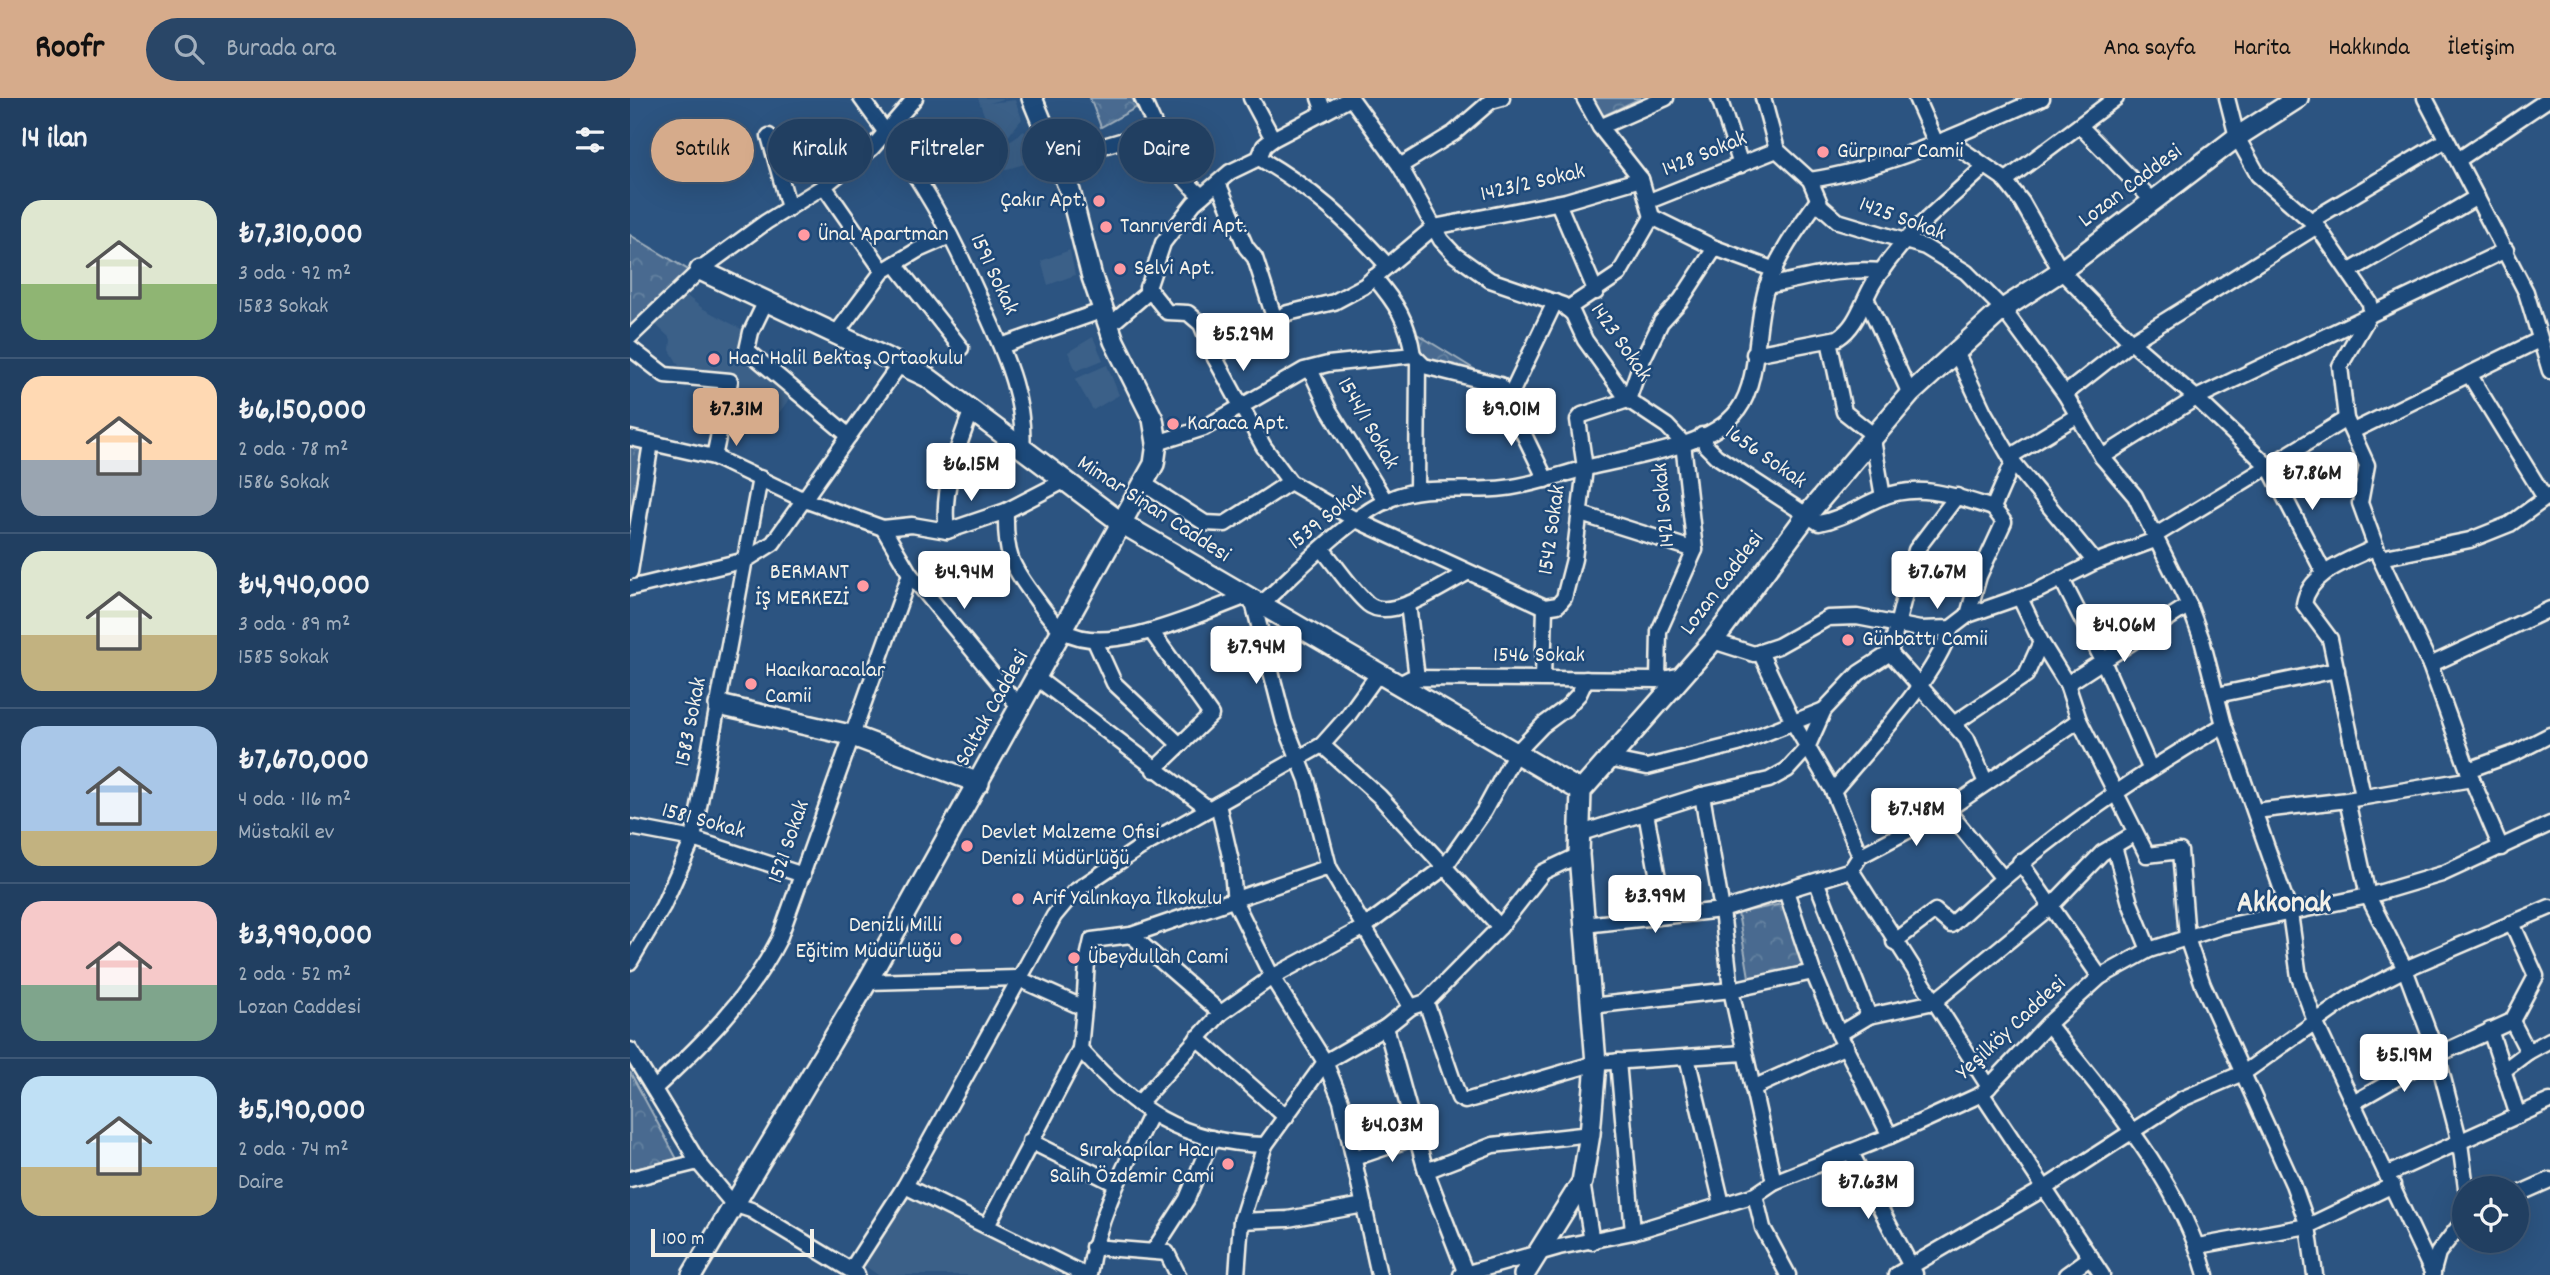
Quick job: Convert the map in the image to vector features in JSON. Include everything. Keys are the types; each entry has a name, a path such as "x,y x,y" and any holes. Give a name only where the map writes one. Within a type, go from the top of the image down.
{"main road":[{"path":"1032,98 1041,119"},
{"name":"Lozan Caddesi","path":"1581,791 1713,641 1807,515 1872,434 1910,394 1958,354 2003,309 2062,271 2237,137 2298,98"},
{"path":"1066,182 1114,341 1153,419 1157,443"},
{"name":"Mimar Sinan Caddesi","path":"700,270 927,377 1022,451 1123,524 1581,791"},
{"name":"Saltak Caddesi","path":"692,1275 867,982 1038,679 1154,464 1157,443"},
{"path":"719,705 850,735 979,783"},
{"path":"1524,1275 1533,1256 1582,1182 1590,1134 1596,1063 1579,855 1581,791"}],"street":[{"name":"1591 Sokak","path":"861,98 886,133"},
{"path":"898,119 915,98"},
{"path":"1142,98 1152,119"},
{"path":"1251,98 1273,139"},
{"path":"1001,346 1107,318 1146,294 1163,243 1202,196 1230,172 1259,158 1264,146 1321,105 1351,98"},
{"name":"1423 Sokak","path":"1351,98 1400,166 1434,227 1455,255 1490,280 1561,305 1606,373 1628,400 1667,426 1683,443"},
{"path":"1508,400 1561,305 1596,292 1624,267 1652,217 1642,179 1600,127 1584,98"},
{"path":"1600,127 1666,98"},
{"path":"1719,98 1741,165"},
{"path":"1763,98 1777,150 1810,180 1818,200"},
{"path":"1916,98 1941,141 2005,181 2022,202 2062,271 2131,342 2196,398 2269,467 2324,573"},
{"path":"1810,180 1849,174 1941,141 2042,98"},
{"path":"2005,181 2081,127 2116,98"},
{"path":"2227,98 2237,137 2258,175 2314,223 2370,303 2371,312 2340,366 2350,425 2367,465 2360,503 2378,553 2430,665 2470,775 2501,848"},
{"path":"2425,98 2526,292 2550,371"},
{"path":"2458,160 2550,98"},
{"path":"1400,166 1454,133 1494,99"},
{"path":"2081,127 2153,201"},
{"path":"630,337 700,270 824,186 872,148 886,133"},
{"path":"2065,394 2131,342 2446,140"},
{"name":"1428 Sokak","path":"1649,201 1777,150"},
{"path":"1259,158 1299,181 1340,214 1387,265"},
{"path":"1754,354 1829,340 1850,331 1866,298 1903,240 1983,167"},
{"name":"1423/2 Sokak","path":"1434,227 1558,203 1642,179"},
{"path":"782,182 789,208"},
{"name":"1591 Sokak","path":"919,182 950,236 1001,346 1024,425 1022,451"},
{"path":"1188,182 1192,189 1202,196"},
{"path":"1218,183 1246,247 1255,258 1275,320"},
{"path":"824,186 889,268 961,348"},
{"path":"2350,271 2476,197"},
{"name":"1425 Sokak","path":"1818,200 1838,221 1925,247 1966,272 2003,309 2065,394 2076,417 2102,457 2135,496 2189,605 2224,725 2290,913 2299,976 2316,1024 2432,1274"},
{"name":"1421 Sokak","path":"1658,680 1659,631 1695,550 1683,443 1716,429 1738,409 1749,383 1767,286 1788,244 1818,200"},
{"path":"1558,203 1596,292"},
{"path":"1652,217 1715,248 1775,270"},
{"path":"1214,358 1238,338 1288,313 1334,302 1364,286 1434,227"},
{"path":"836,334 889,268 950,236"},
{"path":"1628,400 1640,363 1661,322 1681,300 1715,248"},
{"path":"2102,457 2196,398 2371,312 2506,250"},
{"path":"1767,286 1812,278 1830,271 1882,271"},
{"path":"1374,277 1401,309 1409,329 1415,358 1417,490"},
{"path":"1143,484 1205,523 1215,526 1225,524 1290,482 1264,447 1214,358 1201,324 1192,314 1167,312 1147,287"},
{"path":"1866,298 1910,394"},
{"path":"766,301 751,332 747,350 849,436"},
{"path":"1829,340 1844,412 1872,434 1883,497"},
{"path":"1833,791 1920,683 1944,649 1951,628 1968,615 2020,598 2155,537 2269,467 2350,425 2469,374 2539,340"},
{"path":"630,348 665,375 730,381 714,457"},
{"path":"1958,354 1984,412 2012,459 2095,562"},
{"path":"1157,443 1204,428 1310,369 1415,358 1424,366 1500,385 1546,480"},
{"path":"630,588 746,561 773,543 900,364"},
{"name":"1544/1 Sokak","path":"1310,369 1329,411 1385,502"},
{"path":"2363,796 2330,639 2304,604 2306,592 2324,573 2378,553 2470,540 2510,524 2548,496 2469,374"},
{"name":"1542 Sokak","path":"1290,482 1356,520 1467,573 1545,607 1558,605 1564,598 1581,514 1585,468 1578,420 1582,415 1628,400"},
{"path":"947,531 944,512 946,500 957,450 971,412"},
{"path":"1993,508 2012,459 2076,417"},
{"name":"1656 Sokak","path":"1702,435 1706,446 1716,456 1807,515"},
{"path":"630,438 714,457 804,500 883,528 912,525 947,531 1006,511 1064,481"},
{"path":"630,572 652,443"},
{"name":"1539 Sokak","path":"1252,601 1322,550 1356,520 1385,502 1417,490 1479,491 1546,480 1683,443"},
{"name":"1583 Sokak","path":"630,962 663,906 693,839 760,478"},
{"path":"1807,515 1819,523 1834,520 1883,497 1920,489 1957,496 1993,508 2004,522 1979,576 1968,615"},
{"path":"1578,834 1702,795 1769,780 1787,770 1807,748 1824,710 1859,673 1890,653 1899,626 1916,550 1957,496"},
{"path":"1006,511 1005,539 1012,568 1064,631 1095,641 1151,631 1252,601 1284,722 1300,757 1329,867 1411,1007"},
{"path":"1581,514 1695,550"},
{"path":"883,528 910,574 1021,709"},
{"path":"1322,550 1369,604 1383,609 1408,604 1467,573"},
{"name":"1521 Sokak","path":"654,1088 716,1031 754,984 785,928 850,735 910,574"},
{"path":"2061,578 2103,661 2150,768"},
{"path":"2020,598 2041,642 2067,684 2078,720 2147,855 2180,851 2187,938 2203,985 2245,1072 2293,1184 2308,1226 2315,1275"},
{"path":"1408,604 1417,678"},
{"path":"2067,684 2189,605"},
{"path":"1543,678 1545,607"},
{"path":"2430,665 2550,609"},
{"path":"1713,641 1754,654 1778,646 1828,618 1857,617 1899,626 1951,628"},
{"path":"1151,631 1211,715 1154,770"},
{"path":"1095,641 1114,683 1180,746"},
{"path":"1955,723 2026,675 2041,642"},
{"path":"1760,652 1793,722 1833,791 1860,856"},
{"path":"1890,653 1967,738 1986,783"},
{"path":"2217,695 2337,670"},
{"path":"630,1051 698,1162 733,1204 751,1210 846,1271 905,1186 1017,978 1054,916 1074,891 1138,849 1322,745 1347,718 1378,674"},
{"name":"1546 Sokak","path":"1397,685 1417,678 1658,680 1682,676"},
{"path":"1038,679 1154,770 1214,807 1231,862 1235,902 1272,977 1325,1062 1341,1101 1379,1275"},
{"path":"1138,1104 1221,1013 1272,977 1363,928 1444,868 1484,811 1515,754 1543,725 1566,708 1579,694 1586,679"},
{"path":"1608,759 1647,767 1738,744 1824,710"},
{"path":"1584,925 1723,910 1852,870 1860,856 1948,810 2078,720"},
{"path":"1894,942 1935,911 1951,925 2020,862 2150,768 2224,725"},
{"path":"2255,811 2347,800 2470,775 2550,735"},
{"path":"1322,745 1379,796 1500,927"},
{"path":"1702,795 1723,910 1731,990 1774,1182"},
{"path":"2347,800 2368,896 2405,969 2437,1055 2460,1143 2464,1176"},
{"path":"1948,810 2002,877"},
{"path":"1646,813 1665,916"},
{"name":"Yeşilköy Caddesi","path":"1461,1275 1475,1274 1533,1256 1633,1232 1755,1195 1774,1182 1890,1136 1985,1091 2049,1024 2100,977 2149,950 2221,927 2368,896 2442,874 2550,824"},
{"name":"1581 Sokak","path":"630,827 693,839 803,875"},
{"path":"1753,1088 1842,1040 1868,1016 1934,1002 2050,907 2102,853 2134,834"},
{"path":"2114,846 2130,903 2149,950"},
{"path":"1237,1275 1241,1221 1265,1145 1325,1062 1386,1027 1411,1007 1426,1002 1500,927 1543,872 1579,855"},
{"path":"2020,862 2100,977"},
{"path":"987,1226 1080,1049 1087,962 1092,940 1131,935 1235,902 1329,867"},
{"path":"1852,870 1894,942 1934,1002 1985,1091 2102,1275"},
{"path":"1817,883 1868,1016"},
{"path":"1786,891 1813,972 1842,1040 1890,1136"},
{"path":"1896,1275 1914,1271 2182,1099 2245,1072 2349,998 2405,969 2550,907"},
{"path":"2353,1103 2437,1055 2512,1021 2536,976 2512,923"},
{"path":"1131,935 1221,1013"},
{"path":"1591,1006 1731,990 1813,972"},
{"path":"867,982 1017,978 1084,1008"},
{"path":"1426,1002 1459,1098 1465,1101 1596,1063 1744,1053"},
{"path":"2512,1021 2528,1052"},
{"path":"2049,1024 2132,1129 2164,1180 2197,1246 2206,1275"},
{"path":"1386,1027 1419,1136 1426,1171 1475,1274"},
{"path":"2490,1030 2518,1116"},
{"path":"1198,1038 1286,1117"},
{"path":"2503,1071 2550,1038"},
{"path":"1080,1049 1106,1079 1150,1115 1212,1138 1240,1144 1265,1145"},
{"path":"1687,1057 1722,1204"},
{"path":"1618,1062 1633,1232"},
{"path":"2197,1246 2308,1226 2460,1143 2550,1101"},
{"path":"905,1186 1087,1275 1093,1247 1116,1184 1150,1115"},
{"path":"1426,1171 1493,1145 1590,1134"},
{"path":"1354,1158 1419,1136"},
{"path":"1154,1250 1187,1199 1212,1138"},
{"path":"1030,1141 1116,1184"},
{"path":"1850,1152 1914,1271"},
{"path":"630,1179 698,1162"},
{"path":"2529,1189 2550,1180"},
{"path":"1582,1182 1592,1242"},
{"path":"1755,1195 1763,1228 1782,1272"},
{"path":"1241,1221 1288,1219 1364,1205"},
{"path":"2432,1274 2438,1253 2452,1235"},
{"path":"1093,1247 1167,1252 1178,1275"},
{"path":"2066,1275 2091,1257"}],"shaded area":[{"path":"978,98 1007,98 989,103 1015,100 1022,119 1008,136 1008,119 986,119"},
{"path":"1022,132 1022,165 1008,169 1008,142"},
{"path":"1070,250 1075,275 1048,285 1041,261"},
{"name":"Hacı Halil Bektaş Ortaokulu","path":"683,293 702,308 747,332 744,352 793,394 778,414 754,421 731,415 725,408 731,380 693,376 679,366 670,350 671,339 655,324"},
{"path":"1093,337 1103,360 1076,371 1068,352"},
{"path":"1107,365 1119,395 1093,410 1075,379"},
{"path":"906,1195 1064,1271 1065,1275 878,1275 864,1265"}],"green space":[{"path":"1090,98 1132,98 1137,107 1105,125 1105,119 1098,119"},
{"path":"1585,98 1641,98 1601,117"},
{"path":"630,235 690,271 630,332"},
{"path":"1409,329 1500,385 1424,366"},
{"path":"630,443 646,446 630,534"},
{"path":"1787,903 1811,969 1750,983 1738,913"},
{"path":"630,1072 677,1159 630,1170"}],"place":[{"name":"Gürpınar Camii","path":"1823,152"},
{"name":"Çakır Apt.","path":"1099,201"},
{"name":"Tanrıverdi Apt.","path":"1106,227"},
{"name":"Ünal Apartman","path":"804,235"},
{"name":"Selvi Apt.","path":"1120,269"},
{"name":"Hacı Halil Bektaş Ortaokulu","path":"714,359"},
{"name":"Karaca Apt.","path":"1173,424"},
{"name":"BERMANT İŞ MERKEZİ","path":"863,586"},
{"name":"Günbattı Camii","path":"1848,640"},
{"name":"Hacıkaracalar Camii","path":"751,684"},
{"name":"Devlet Malzeme Ofisi Denizli Müdürlüğü","path":"967,846"},
{"name":"Arif Yalınkaya İlkokulu","path":"1018,899"},
{"name":"Denizli Milli Eğitim Müdürlüğü","path":"956,939"},
{"name":"Übeydullah Cami","path":"1074,958"},
{"name":"Sırakapılar Hacı Salih Özdemir Cami","path":"1228,1164"}],"district":[{"name":"Akkonak","path":"2284,905"}]}
